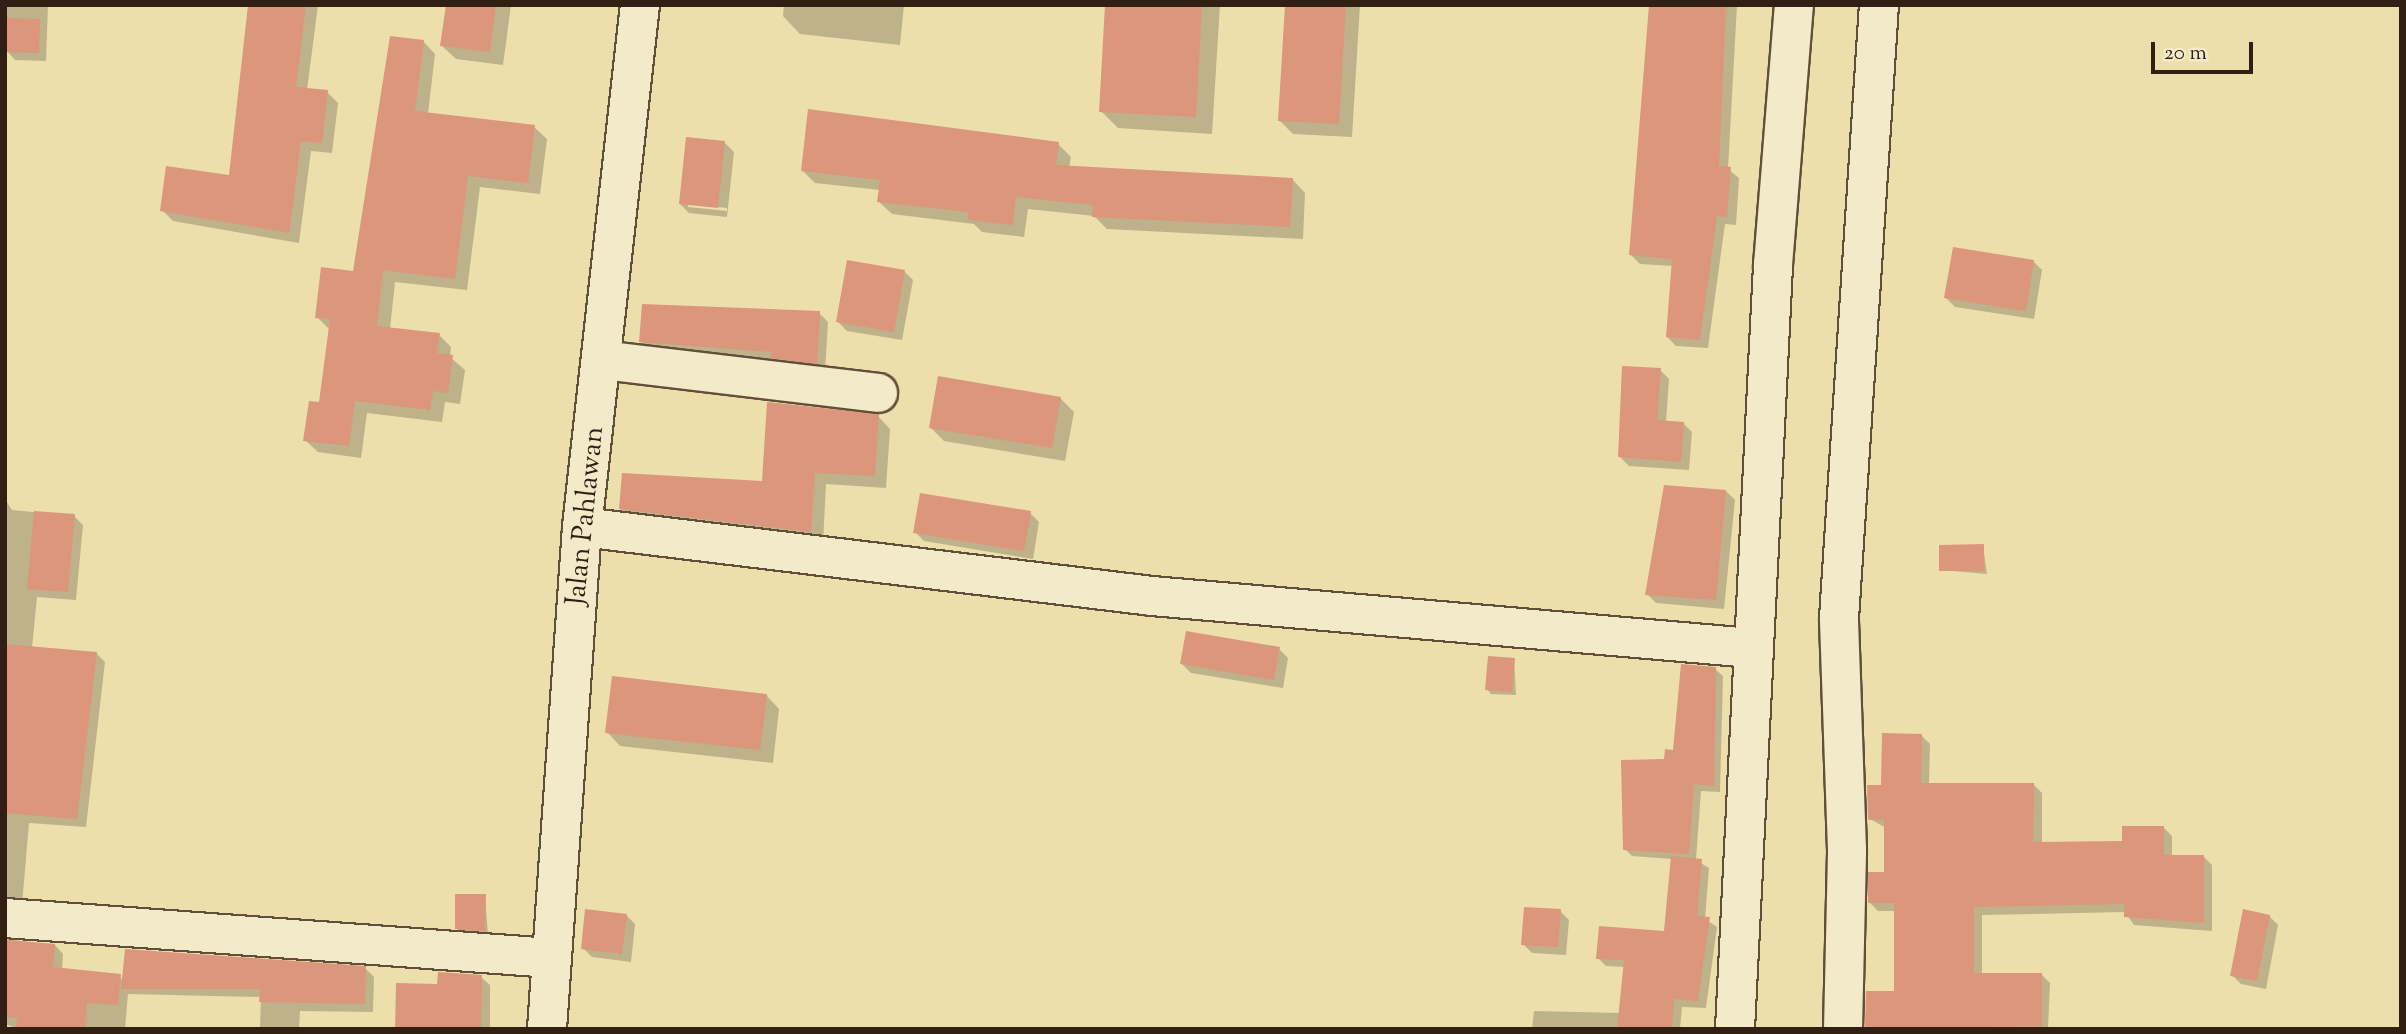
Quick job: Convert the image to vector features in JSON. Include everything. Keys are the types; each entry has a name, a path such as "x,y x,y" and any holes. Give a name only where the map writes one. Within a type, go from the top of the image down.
{"street":[{"name":"Jalan Pahlawan","path":"547,1029 582,527 640,5"},
{"path":"1735,1029 1751,648 1794,5"},
{"path":"1843,1029 1847,850 1839,618 1879,5"},
{"path":"602,360 878,393"},
{"path":"582,527 1152,596 1751,648"},
{"path":"5,918 551,958"}],"building":[{"path":"248,5 306,5 296,87 328,90 322,143 301,141 289,233 160,211 166,166 229,175"},
{"path":"446,5 496,5 490,52 440,46"},
{"path":"1105,5 1202,5 1196,117 1099,112"},
{"path":"1285,5 1346,5 1339,124 1278,121"},
{"path":"1649,5 1726,5 1719,166 1731,167 1727,217 1717,216 1700,340 1666,337 1672,259 1629,255"},
{"path":"7,18 40,19 39,53 5,52"},
{"path":"390,36 424,40 415,111 535,125 528,183 468,176 455,279 383,270 377,326 440,333 437,353 453,355 448,393 433,391 430,410 355,401 349,446 303,441 309,401 319,402 330,319 315,318 321,267 353,271"},
{"path":"808,109 1059,142 1056,165 1293,178 1290,227 1092,217 1093,205 1016,197 1012,225 968,220 968,212 877,202 880,180 801,171"},
{"path":"686,137 725,141 718,208 679,204"},
{"path":"1953,247 2034,260 2026,311 1944,298"},
{"path":"847,260 905,270 894,332 836,322"},
{"path":"642,304 820,311 817,364 770,358 771,352 639,342"},
{"path":"1622,366 1661,368 1657,420 1684,422 1681,462 1618,457"},
{"path":"938,376 1061,397 1052,448 929,428"},
{"path":"767,402 879,414 875,476 815,473 811,532 619,509 622,473 762,481"},
{"path":"1664,485 1726,490 1716,600 1645,595"},
{"path":"920,493 1031,511 1024,551 913,533"},
{"path":"34,511 75,514 68,592 27,589"},
{"path":"1984,544 1984,571 1939,571 1939,545"},
{"path":"1186,631 1280,647 1274,680 1180,664"},
{"path":"5,644 97,652 77,819 5,813"},
{"path":"1488,656 1515,658 1512,692 1485,690"},
{"path":"1681,664 1716,667 1714,786 1694,784 1689,854 1623,850 1621,760 1664,759 1665,749 1673,750"},
{"path":"612,676 767,694 760,750 605,733"},
{"path":"1882,733 1922,734 1921,783 2034,783 2033,842 2122,841 2122,826 2164,826 2164,855 2204,855 2204,923 2124,917 2124,904 1974,907 1974,973 2042,973 2042,1026 1865,1029 1866,991 1894,991 1894,903 1868,903 1868,872 1884,872 1884,819 1868,820 1867,785 1881,785"},
{"path":"1671,856 1702,859 1697,916 1710,917 1698,1001 1674,999 1672,1029 1617,1029 1624,960 1596,959 1599,926 1664,931"},
{"path":"455,894 486,894 485,931 455,929"},
{"path":"1524,907 1561,909 1558,947 1521,945"},
{"path":"585,909 627,914 622,954 581,949"},
{"path":"2243,909 2270,915 2257,981 2230,976"},
{"path":"5,940 55,944 53,967 121,974 118,1005 87,1003 85,1029 16,1029 17,1018 5,1017"},
{"path":"125,949 366,966 365,1004 259,1002 260,989 121,989"},
{"path":"438,972 482,975 481,1029 395,1029 396,983 437,984"}]}
